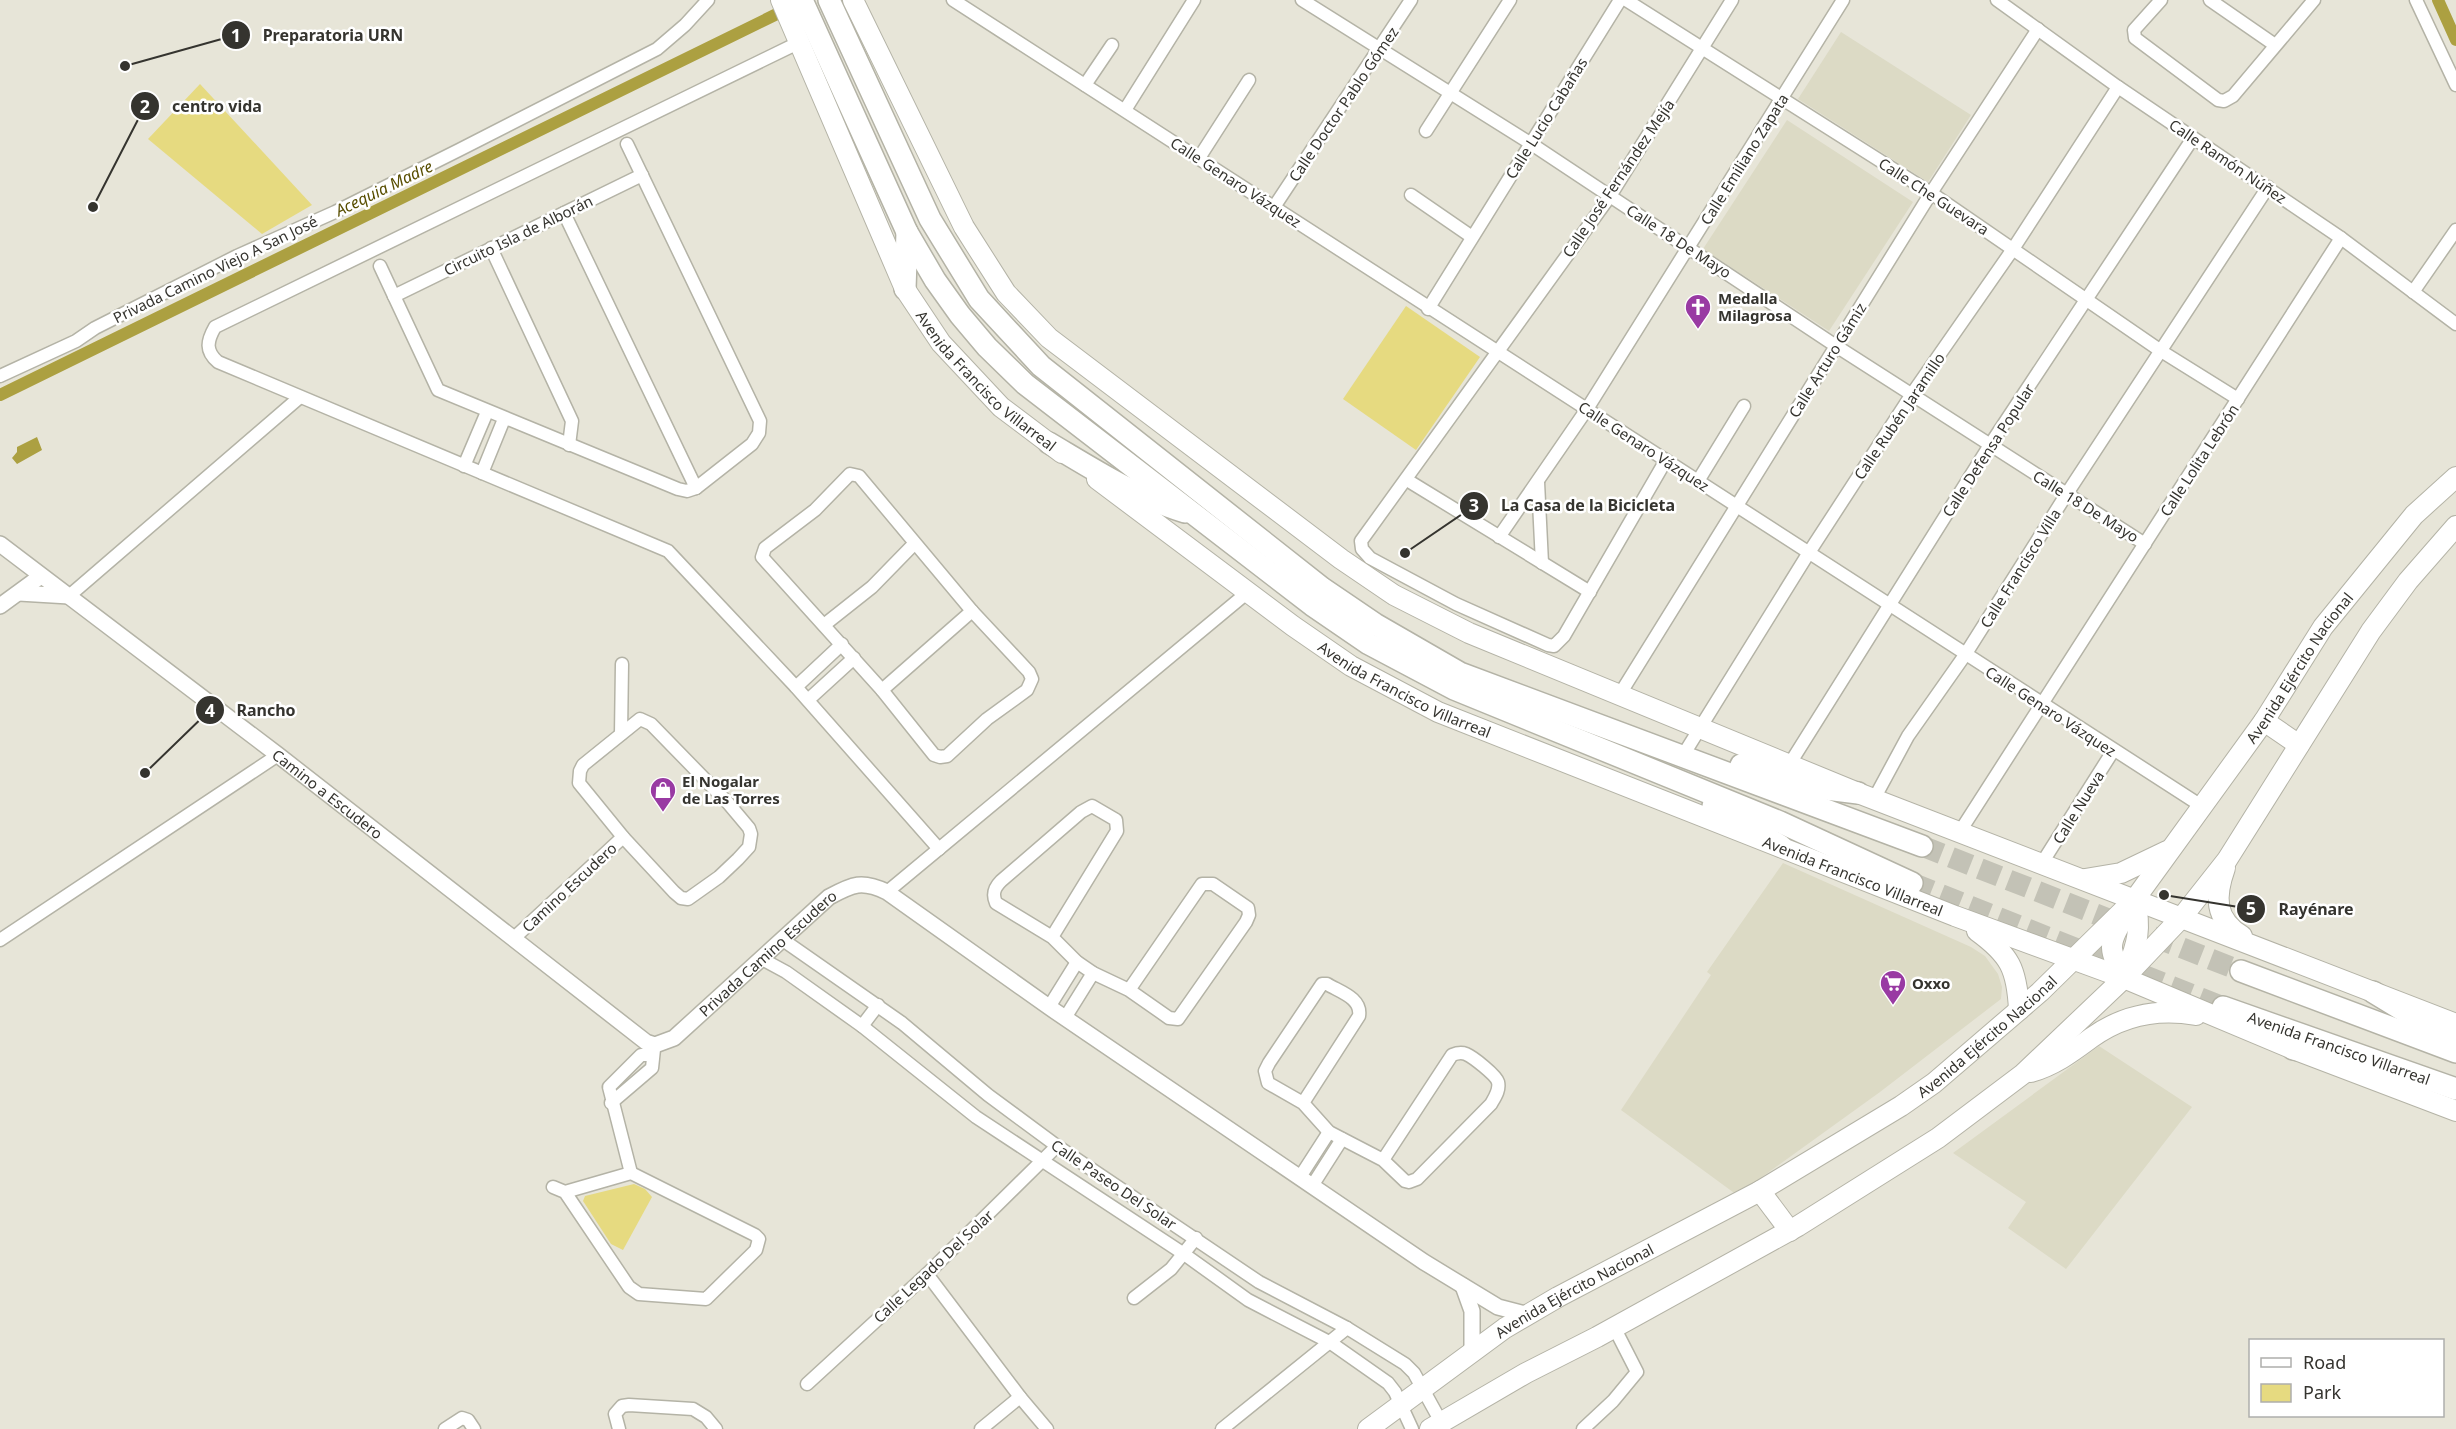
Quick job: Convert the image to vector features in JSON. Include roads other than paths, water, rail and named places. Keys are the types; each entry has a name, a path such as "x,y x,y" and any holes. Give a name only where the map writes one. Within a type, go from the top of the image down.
{"highway":[{"name":"Avenida Francisco Villarreal","path":"802,0 907,232 935,280 987,347 1025,384 1312,604 1368,644 1454,689 1780,822 1912,883"},
{"path":"829,0 930,219 979,299 1041,366 1322,588 1375,624 1460,673 1922,846"},
{"path":"905,289 907,232"},
{"path":"1049,443 1148,499 1200,516"},
{"path":"1593,722 1794,781 1866,796"},
{"path":"1614,755 1656,779 1710,805 1781,846"},
{"path":"2241,971 2456,1052"},
{"path":"2373,992 2456,1043"},
{"name":"Avenida Francisco Villarreal","path":"2225,1013 2456,1090"},
{"path":"2293,1049 2337,1057 2456,1090"}],"main road":[{"name":"Avenida Francisco Villarreal","path":"781,0 905,289 941,343 1001,407 1248,592 1352,666 1438,712 1955,916 2225,1013 2293,1049 2456,1111"},
{"path":"853,0 964,227 1006,292 1048,338 1341,559 1394,595 1469,633 1789,765 1959,833 2456,1024"},
{"name":"Avenida Ejército Nacional","path":"1368,1429 1529,1314 1760,1191 1901,1106 1934,1083 2019,1010 2074,960 2135,899 2264,721 2291,675 2330,618 2414,515 2456,477"},
{"path":"1436,1426 1526,1373 1790,1231 1938,1138 2023,1074 2124,978 2182,917 2227,860 2371,632 2408,581 2456,526"},
{"path":"2264,721 2299,745"},
{"path":"1820,863 1791,843 1782,832 1780,822 1789,806 1799,800 1866,796"},
{"path":"2083,879 2121,873 2172,848"},
{"path":"2227,860 2219,886 2219,908 2231,929 2257,946"},
{"path":"2124,978 2137,945 2140,921 2135,899"},
{"path":"1955,916 1995,945 2008,959 2016,978 2019,1010"},
{"path":"2023,1074 2046,1068 2059,1061 2109,1026 2125,1018 2160,1012 2225,1013"},
{"path":"1760,1191 1790,1231"}],"street":[{"name":"Privada Camino Viejo A San José","path":"0,376 76,341 95,328 237,256 335,212 657,49 685,25 708,0"},
{"path":"1125,111 1194,0"},
{"name":"Calle Doctor Pablo Gómez","path":"1274,207 1411,0"},
{"path":"1426,131 1510,0"},
{"name":"Calle Lucio Cabañas","path":"1428,309 1620,0"},
{"name":"Calle Che Guevara","path":"1626,0 1931,193 2161,351 2238,399"},
{"name":"Calle José Fernández Mejía","path":"1497,352 1610,196 1732,0"},
{"name":"Calle Emiliano Zapata","path":"1499,537 1587,409 1842,0"},
{"name":"Calle Ramón Núñez","path":"1997,0 2118,87 2341,238 2456,324"},
{"path":"2161,0 2134,30 2135,38 2218,100 2224,101 2233,96 2314,0"},
{"path":"2210,0 2276,45"},
{"path":"2416,0 2456,85"},
{"name":"Calle 18 De Mayo","path":"1305,1 1379,50 1530,143 1836,346 2145,544"},
{"name":"Calle Genaro Vázquez","path":"961,2 1428,309 1587,409 1808,554 2203,807"},
{"name":"Calle Arturo Gámiz","path":"1620,694 1931,193 2038,29"},
{"path":"800,42 215,327 210,335 208,346 211,356 218,362 668,551 808,700 939,849"},
{"path":"1085,85 1112,45"},
{"path":"1198,158 1249,80"},
{"name":"Calle Rubén Jaramillo","path":"1688,749 1808,554 1912,394 2013,249 2118,87"},
{"name":"Calle Defensa Popular","path":"1789,765 1990,445 2193,138"},
{"path":"380,266 438,390 678,489 687,491 696,488 752,444 759,434 760,421 627,144"},
{"name":"Circuito Isla de Alborán","path":"394,296 642,175"},
{"name":"Calle Francisco Villa","path":"1866,796 1965,655 2268,187"},
{"path":"1411,195 1472,237"},
{"path":"564,213 696,488"},
{"path":"2413,292 2456,230"},
{"name":"Calle Lolita Lebrón","path":"1959,833 2341,238"},
{"path":"491,248 572,421 569,445"},
{"path":"1497,352 1361,541 1362,549 1370,558 1456,604 1554,646 1560,642 1666,460"},
{"path":"19,593 69,596 300,397"},
{"path":"1698,481 1744,406"},
{"path":"464,466 487,412"},
{"path":"482,474 504,419"},
{"path":"855,474 972,611 1029,672 1032,679 1027,690 987,719 947,756 940,757 929,750 882,690 764,562 762,557 765,548 804,520 846,477 855,474"},
{"path":"1407,480 1590,592"},
{"path":"1538,482 1542,563"},
{"name":"Camino a Escudero","path":"0,544 278,755 514,938 653,1050"},
{"path":"824,625 872,586 915,544"},
{"path":"0,606 41,576"},
{"path":"1248,592 887,892 1065,1018 1463,1286 1498,1306 1529,1314"},
{"path":"882,690 972,611"},
{"path":"796,687 842,644"},
{"path":"808,700 854,658"},
{"path":"621,734 622,664"},
{"name":"Camino Escudero","path":"640,719 647,720 728,803 749,828 751,839 749,847 718,877 688,899 681,898 674,892 623,837 579,783 583,765 621,734 640,719"},
{"name":"Calle Nueva","path":"2042,863 2113,751"},
{"path":"0,940 278,755"},
{"path":"1052,938 1117,831 1116,820 1092,806 1081,812 1001,880 994,890 993,897 996,903 1052,938 1077,962 1093,973 1129,990 1169,1018 1178,1019 1246,922 1249,915 1248,908 1213,884 1202,884 1129,990"},
{"name":"Camino Escudero","path":"514,938 623,837"},
{"name":"Privada Camino Escudero","path":"653,1050 674,1038 829,897 851,885 870,884 887,892"},
{"name":"Calle Paseo Del Solar","path":"783,940 878,1005 988,1095 1057,1146 1259,1282 1347,1329 1405,1364 1423,1388 1436,1426"},
{"name":"Calle Paseo Del Solar","path":"762,959 786,972 861,1026 976,1118 1184,1254 1248,1300 1331,1343 1388,1383 1395,1392 1412,1429"},
{"path":"1049,1007 1077,962"},
{"path":"1065,1018 1093,973"},
{"path":"1303,1103 1359,1016 1360,1009 1356,1001 1327,984 1319,987 1265,1071 1268,1083 1303,1103 1329,1132 1383,1160 1405,1181 1417,1179 1491,1104 1498,1090 1495,1076 1465,1053 1458,1052 1452,1055 1383,1160"},
{"path":"861,1026 878,1005"},
{"path":"631,1173 611,1103 652,1068 653,1050"},
{"path":"1306,1182 1329,1132"},
{"path":"1306,1182 1342,1139"},
{"name":"Calle Legado Del Solar","path":"807,1384 927,1274 1057,1146"},
{"path":"552,1187 565,1192 629,1287 639,1294 706,1299 756,1250 759,1239 631,1173 565,1192"},
{"path":"1134,1298 1171,1269 1196,1238"},
{"path":"927,1274 1047,1429"},
{"path":"1463,1286 1472,1311 1472,1353"},
{"path":"1583,1429 1637,1372 1614,1327"},
{"path":"1222,1429 1347,1329"},
{"path":"981,1429 1020,1397"},
{"path":"620,1429 614,1419 615,1414 622,1406 628,1405 693,1409 706,1417 716,1429"},
{"path":"445,1429 462,1418 468,1420 474,1429"}],"waterway":[{"name":"Acequia Madre","path":"2438,0 2456,40"},
{"name":"Acequia Madre","path":"0,395 783,11"}],"tunnel":[{"path":"1922,846 2241,971"},
{"path":"1912,883 2223,1007"}],"place":[{"name":"Preparatoria URN","path":"125,66"},
{"name":"centro vida","path":"93,207"},
{"name":"Medalla Milagrosa","path":"1698,330"},
{"name":"La Casa de la Bicicleta","path":"1405,553"},
{"name":"Rancho","path":"145,773"},
{"name":"El Nogalar de Las Torres","path":"663,813"},
{"name":"Rayénare","path":"2164,895"},
{"name":"Oxxo","path":"1893,1006"}]}
